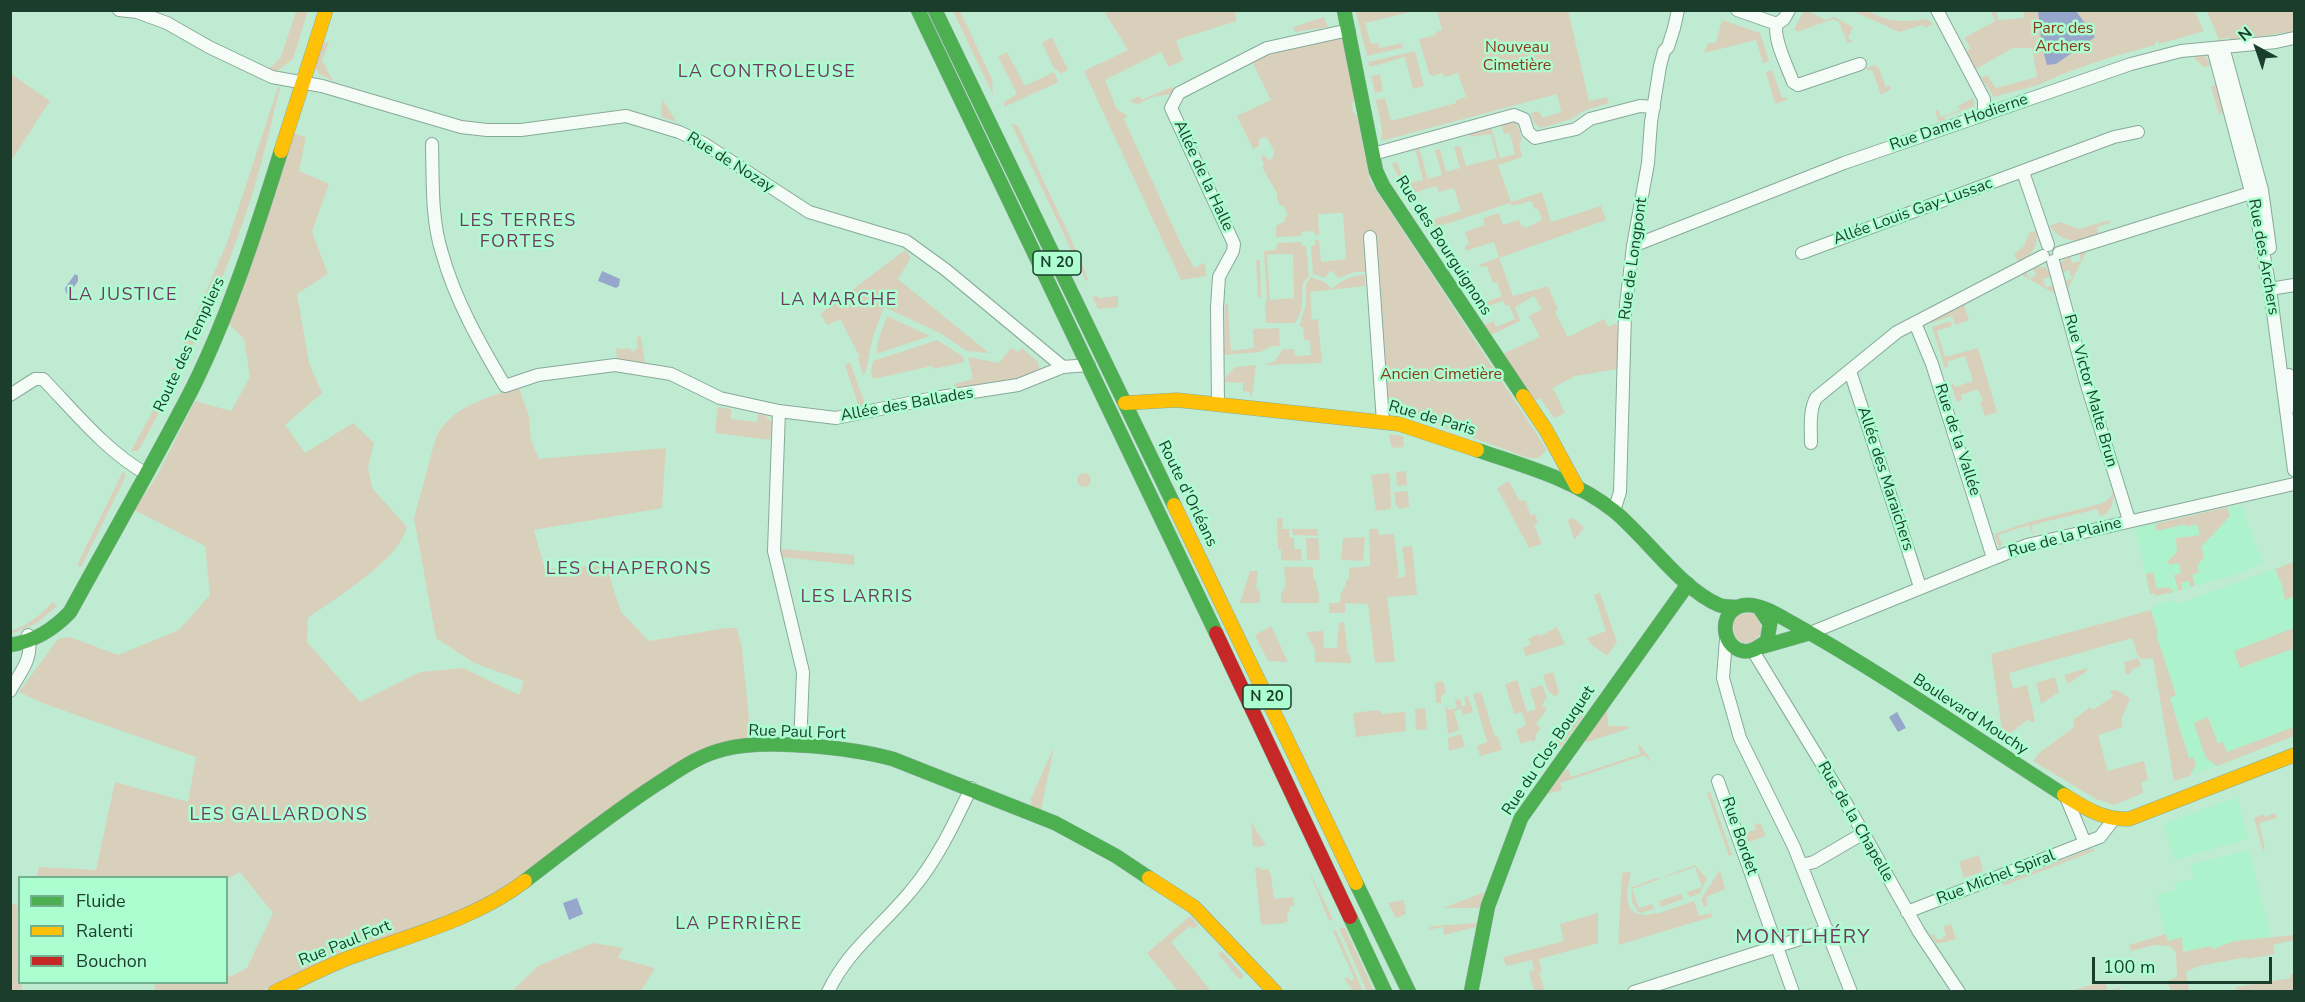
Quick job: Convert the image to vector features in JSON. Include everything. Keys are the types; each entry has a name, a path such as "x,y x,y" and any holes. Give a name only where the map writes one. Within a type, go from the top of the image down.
{"main road":[{"name":"Route des Templiers","path":"297,82 316,10"},
{"name":"Route des Templiers","path":"10,645 53,630 70,612 183,378 244,239 297,82 326,10"},
{"name":"Route d'Orléans","path":"918,10 1089,365 1385,992"},
{"name":"Route d'Orléans","path":"935,10 1409,992"},
{"name":"Rue des Bourguignons","path":"1344,10 1376,171 1383,186 1554,445 1577,487"},
{"name":"Rue de Paris","path":"1125,403 1155,399 1218,404 1383,422 1419,429 1544,472 1577,487 1614,511 1700,594 1721,606 1737,607"},
{"path":"1544,472 1554,445"},
{"name":"Rue de Paris","path":"1688,584 1725,637"},
{"name":"Rue du Clos Bouquet","path":"1471,992 1488,906 1521,819 1688,584"},
{"path":"1757,649 1770,633 1770,624 1761,610 1750,605 1737,607 1726,618 1725,637 1739,650 1757,649 1810,633"},
{"name":"Boulevard Mouchy","path":"1761,610 1810,633 2066,796 2098,815 2114,819"},
{"name":"Route des Templiers","path":"10,637 29,637"},
{"name":"Rue Paul Fort","path":"275,992 348,958 484,907 518,886 617,810 697,758 727,748 756,745 800,746 870,753 971,788 1055,823 1116,856 1182,899 1215,928 1275,992"},
{"path":"2114,819 2128,819 2145,814 2295,755"}],"street":[{"name":"Rue de Longpont","path":"1614,511 1620,492 1624,314 1648,163 1660,66 1664,51 1668,47 1678,10"},
{"path":"1737,10 1777,24"},
{"path":"1789,10 1784,19 1777,24 1775,30 1793,82 1798,85 1860,64"},
{"path":"1937,10 1984,99 1984,113"},
{"name":"Rue de Nozay","path":"122,11 137,12 167,24 272,77 357,96 441,122 478,129 521,130 626,116 679,132 703,143 809,212 906,241 946,270 1064,367"},
{"name":"Allée de la Halle","path":"1218,404 1216,307 1219,277 1233,251 1234,244 1171,108 1179,93 1267,48 1349,30"},
{"name":"Rue Dame Hodierne","path":"1633,246 1812,175 1984,113 2131,64 2181,51 2295,38"},
{"name":"Rue des Archers","path":"2217,47 2257,191 2295,406"},
{"path":"1373,154 1514,115 1524,119 1528,132 1535,138 1576,129 1590,119 1640,106 1654,107"},
{"name":"Allée Louis Gay-Lussac","path":"1803,253 2114,137 2138,132"},
{"name":"Allée des Ballades","path":"432,144 436,223 441,252 482,347 505,386 538,375 615,365 670,374 720,398 779,411 836,418 934,398 1018,385 1064,367"},
{"name":"Rue Victor Malte Brun","path":"2024,172 2051,254 2086,382 2129,520"},
{"path":"1811,443 1813,426 1810,409 1816,398 1886,339 2051,254 2257,191"},
{"path":"1370,237 1383,422"},
{"path":"2273,289 2295,285"},
{"name":"Rue des Archers","path":"2273,289 2295,470"},
{"name":"Rue de la Vallée","path":"1915,323 1932,364 1993,558"},
{"path":"1064,367 1089,365"},
{"name":"Allée des Maraichers","path":"1850,371 1920,587"},
{"path":"10,395 35,379 43,379 101,438 140,470"},
{"path":"779,411 774,551 803,672 800,746"},
{"name":"Rue de la Plaine","path":"1810,633 2027,545 2295,483"},
{"path":"10,691 30,656 29,637"},
{"path":"1725,637 1723,678 1740,738 1802,865 1851,992"},
{"name":"Rue de la Chapelle","path":"1757,649 1907,912 1959,992"},
{"name":"Rue Bordet","path":"1718,781 1779,947 1793,992"},
{"path":"828,992 849,955 894,910 926,871 949,833 971,788"},
{"path":"2066,796 2083,839"},
{"path":"2083,839 2098,815"},
{"path":"2083,839 2100,837 2114,819"},
{"path":"1802,865 1814,862 1862,834"},
{"name":"Rue Michel Spiral","path":"1907,912 2083,839"},
{"path":"1634,992 1828,930"}],"shaded area":[{"path":"2241,505 2263,563 2235,575 2174,592 2155,596 2154,593 2150,594 2135,528"},
{"path":"2294,562 2294,736 2174,781 2145,612 2157,604 2173,600 2174,603 2180,603"},
{"path":"2237,797 2248,839 2174,860 2163,824"},
{"path":"2249,850 2271,937 2235,941 2212,949 2211,946 2182,952 2167,941 2156,895 2176,890 2174,883 2194,878 2190,865"}],"green space":[{"path":"1365,10 1415,11 1365,23 1371,44 1378,43 1380,48 1403,43 1402,48 1367,56 1356,12"},
{"name":"Nouveau Cimetière","path":"1568,10 1589,101 1607,97 1609,103 1583,111 1572,119 1541,128 1534,123 1531,113 1539,111 1542,118 1561,112 1557,94 1381,141 1382,130 1376,100 1385,98 1391,121 1456,103 1456,100 1466,97 1458,73 1444,77 1443,73 1432,76 1429,74 1419,39 1436,35 1436,32 1442,30 1437,11"},
{"path":"296,11 308,11 293,59 276,72 269,69 281,57"},
{"path":"953,11 960,11 992,79 993,95"},
{"path":"1104,11 1237,11 1235,12 1237,21 1176,40 1183,60 1169,67 1161,52 1105,80 1117,109 1128,116 1124,119 1181,244 1194,268 1205,263 1206,276 1181,280 1084,71 1128,50"},
{"path":"1804,11 1826,20 1834,17 1853,27 1848,38 1852,41 1851,43 1847,42 1839,22 1833,19 1797,32 1794,29"},
{"path":"1853,11 1870,12 1896,21 1927,19 1933,24 1925,28 1923,25 1899,32"},
{"name":"Parc des Archers","path":"1996,11 1998,20 2024,18 2024,11 2194,11 2204,31 2159,44 2158,41 2155,45 2108,58 2038,85 1994,97 1981,78 1987,75 1996,88 2037,77 2032,48 2013,48 1976,69 1966,52 1971,48 1964,38 1995,21 1991,12"},
{"path":"2207,11 2294,11 2294,31 2231,41 2229,37 2219,40"},
{"path":"1324,17 1328,27 1295,32 1293,27"},
{"path":"1722,20 1760,33 1769,61 1763,63 1756,40 1704,53 1708,43 1716,43"},
{"path":"1052,37 1068,70 1060,74 1057,69 1055,70 1042,43"},
{"name":"Ancien Cimetière","path":"1342,37 1355,100 1352,104 1353,112 1357,116 1370,181 1547,450 1538,458 1529,458 1395,410 1394,398 1388,398 1377,237 1364,239 1365,272 1354,272 1338,278 1330,271 1325,278 1313,274 1311,246 1315,245 1315,240 1319,240 1321,262 1346,259 1343,213 1318,214 1319,235 1315,235 1314,231 1301,232 1301,236 1276,237 1276,226 1285,221 1284,218 1288,215 1283,205 1280,206 1277,193 1262,167 1264,165 1261,156 1264,155 1269,160 1274,157 1275,152 1267,138 1264,137 1259,139 1259,146 1253,149 1237,116 1271,100 1251,59 1267,51"},
{"path":"329,42 322,60 333,81 319,74 315,67 324,43"},
{"path":"1415,51 1424,86 1413,89 1405,57 1370,67 1368,62"},
{"path":"1007,52 1025,86 1054,72 1059,82 1004,107 1004,102 1017,94 998,57"},
{"path":"2203,53 2211,65 2203,67 2191,54"},
{"path":"1874,65 1879,68 1886,87 1890,85 1891,89 1881,95 1872,70 1868,71 1867,68"},
{"path":"1772,70 1782,98 1786,97 1787,100 1775,104 1766,72"},
{"path":"10,74 50,101 11,161"},
{"path":"1380,74 1383,91 1375,93 1371,76"},
{"path":"2216,85 2224,112 2219,115 2211,86"},
{"path":"278,87 280,88 256,182 216,294 155,421 138,451 131,451 163,392 228,240"},
{"path":"1171,87 1175,89 1171,94 1152,97 1138,104 1129,101 1139,96 1142,100"},
{"path":"1973,98 1974,106 1945,117 1945,120 1939,122 1935,111 1938,110 1941,117 1960,110 1958,106"},
{"path":"662,99 677,122 661,117"},
{"path":"1513,121 1517,123 1522,141 1519,143 1522,157 1498,165 1511,202 1542,192 1551,222 1601,206 1606,220 1499,258 1513,296 1548,286 1558,310 1555,312 1568,337 1604,319 1608,327 1617,325 1617,369 1575,376 1553,388 1565,413 1554,418 1540,398 1534,401 1502,354 1540,337 1529,316 1542,309 1534,296 1515,307 1520,321 1491,335 1484,325 1494,321 1496,327 1515,319 1509,305 1506,306 1503,301 1482,308 1481,304 1502,296 1497,282 1493,283 1487,266 1480,267 1479,265 1499,257 1494,242 1465,251 1465,246 1469,244 1465,232 1485,225 1483,218 1499,213 1503,225 1519,220 1522,227 1526,228 1542,220 1538,209 1535,209 1531,201 1512,206 1510,203 1434,228 1431,220 1461,211 1454,188 1439,192 1436,186 1407,195 1392,164 1397,162 1405,184 1423,180 1415,149 1419,147 1428,179 1442,175 1435,150 1440,149 1446,172 1460,168 1454,147 1460,146 1466,166 1497,158 1491,134 1470,137 1469,132 1491,126 1500,158 1515,154 1510,133 1504,134 1501,124"},
{"path":"1011,123 1018,126 1082,263 1088,280 1086,281"},
{"path":"292,133 306,137 299,171 329,184 312,232 328,274 297,294 309,363 322,393 285,425 305,453 353,423 374,443 368,467 372,488 407,527 402,540 380,565 308,618 307,642 360,702 420,672 463,668 519,695 524,681 474,663 436,638 414,518 436,437 442,427 460,411 471,405 519,388 529,416 531,440 539,459 666,448 662,508 534,530 545,569 606,565 621,612 649,641 737,628 742,648 751,739 726,743 482,901 261,991 154,991 155,984 228,984 228,974 230,977 247,968 273,913 240,872 228,878 228,876 36,876 39,867 96,870 115,782 188,802 196,757 42,703 19,692 58,639 70,637 118,655 179,630 210,595 205,546 134,510 157,476 195,401 231,411 250,377 244,339 227,322"},
{"path":"2109,220 2110,223 2097,227 2099,236 2078,240 2061,237 2049,226 2060,222 2079,229"},
{"path":"2036,231 2036,245 2019,264 2014,254 2024,246 2029,233"},
{"path":"1302,242 1302,246 1306,246 1309,276 1303,283 1301,308 1295,323 1266,323 1264,251 1276,250 1277,243","holes":["1293,254 1294,298 1270,300 1267,255"]},
{"path":"905,250 911,258 898,279 989,353 967,351 940,333 886,308 883,309 872,340 866,371 863,375 858,359 860,357 840,319 827,325 820,314"},
{"path":"2087,250 2066,292 2064,282 2072,278 2069,270 2061,273 2061,262 2070,256 2072,263 2081,261 2079,253"},
{"path":"1256,260 1260,260 1261,297 1258,297"},
{"path":"2032,267 2045,267 2052,276 2043,279 2046,287 2055,285 2057,295 2020,274 2025,271 2030,279 2036,275"},
{"path":"1365,275 1365,286 1310,292 1312,320 1318,319 1322,363 1264,365 1275,361 1283,349 1294,349 1295,356 1311,355 1310,340 1304,340 1303,327 1300,327 1300,324 1306,303 1306,284 1311,277 1325,282 1332,289 1346,279"},
{"path":"1118,296 1118,307 1098,309 1092,297 1099,298"},
{"path":"1225,304 1228,304 1231,351 1254,348 1253,329 1279,328 1280,346 1271,346 1261,352 1224,355"},
{"path":"1964,305 1969,320 1955,325 1952,316 1930,322"},
{"path":"887,316 930,336 876,354"},
{"path":"1950,321 1952,326 1937,331 1945,357 1978,348 1997,412 1985,416 1980,403 1983,401 1978,389 1961,395 1962,400 1957,402 1951,384 1953,383 1955,387 1973,381 1965,356 1947,362 1948,367 1945,368 1932,327"},
{"path":"638,336 641,337 645,363 617,359 616,348 629,348 633,352 639,346 636,342"},
{"path":"937,340 964,357 964,362 934,369 932,366 873,379 871,372 873,361"},
{"path":"1011,348 1018,352 1022,348 1038,362 1039,371 1008,381 955,388 954,384 973,379 968,357 999,363"},
{"path":"850,362 865,404 859,407 845,365"},
{"path":"1256,365 1252,396 1250,392 1243,391 1243,383 1224,382 1235,367"},
{"path":"718,407 731,409 731,419 757,422 758,414 765,415 772,423 770,440 715,433"},
{"path":"1389,434 1403,436 1404,447 1393,448"},
{"path":"123,471 126,476 81,567 77,565"},
{"path":"1406,471 1407,485 1397,486 1396,472"},
{"path":"1081,473 1087,473 1091,480 1087,487 1081,487 1077,483 1077,477"},
{"path":"1388,473 1390,475 1391,507 1376,511 1371,475"},
{"path":"1509,481 1519,500 1526,501 1530,515 1535,514 1538,523 1534,525 1542,544 1529,548 1497,488"},
{"path":"1408,491 1409,507 1399,509 1396,506 1394,492"},
{"path":"2113,491 2111,506 2104,515 2100,516 2097,509 2032,525 2033,535 2029,525 1998,535 2002,544 1999,548 1994,534 2029,522 2103,503 2111,497"},
{"path":"2227,507 2230,516 2201,547 2204,557 2197,565 2199,572 2192,575 2195,586 2191,587 2188,581 2181,583 2183,589 2178,591 2174,575 2181,573 2179,563 2169,565 2168,561 2177,552 2176,538 2200,535 2197,524 2186,527 2185,524 2157,531 2155,524"},
{"path":"1277,518 1283,518 1282,529 1289,529 1289,538 1294,538 1294,549 1301,549 1302,561 1281,560 1281,550 1278,549"},
{"path":"1574,518 1584,528 1574,540 1568,520"},
{"path":"1292,529 1317,529 1318,536 1293,535"},
{"path":"1369,529 1378,529 1379,535 1393,534 1399,575 1396,578 1406,576 1402,547 1412,546 1417,595 1387,597 1395,661 1375,663 1368,604 1345,603 1345,613 1329,613 1329,603 1340,603 1341,592 1343,587 1346,587 1346,580 1349,579 1349,568 1370,566"},
{"path":"1365,537 1363,561 1341,560 1343,538"},
{"path":"1306,538 1318,538 1320,560 1307,560"},
{"path":"781,549 854,555 854,565 782,557"},
{"path":"2294,562 2294,596 2285,600 2275,569"},
{"path":"1284,567 1313,567 1313,579 1316,580 1319,603 1281,603 1281,592 1283,592 1283,587 1286,587"},
{"path":"1250,571 1258,571 1256,587 1260,592 1260,603 1240,603"},
{"path":"2153,572 2157,589 2168,587 2174,592 2155,596 2154,593 2150,594 2146,574"},
{"path":"1600,593 1617,642 1607,656 1587,638 1606,631 1594,595"},
{"path":"53,602 57,606 37,623 11,634 11,631 34,619"},
{"path":"2151,610 2158,633 2156,634 2176,695 2170,698 2189,758 2193,757 2196,764 2190,776 2174,781 2153,658 2141,659 2132,638 2009,673 2013,689 2027,685 2035,721 2032,723 2029,719 2007,735 2010,740 2004,743 1991,654"},
{"path":"1755,613 1763,631 1753,642 1743,643 1735,637 1733,622 1739,614"},
{"path":"1344,622 1351,663 1315,662 1315,651 1306,632 1323,631 1324,648 1337,648 1339,623"},
{"path":"1271,626 1288,662 1268,661 1255,635"},
{"path":"1557,627 1565,644 1526,656 1523,648 1531,644 1528,639 1538,634 1540,636"},
{"path":"2294,628 2294,653 2292,649 2240,668 2234,651"},
{"path":"2138,658 2141,666 2132,669 2130,674 2126,674 2124,662"},
{"path":"2087,668 2087,671 2068,684 2064,675"},
{"path":"1553,672 1559,692 1556,697 1548,691 1543,675"},
{"path":"2055,677 2059,692 2041,704 2036,683"},
{"path":"1517,680 1527,712 1536,709 1530,689 1542,685 1547,697 1542,705 1547,709 1536,724 1541,728 1535,736 1537,737 1533,742 1531,740 1521,744 1516,730 1526,725 1522,712 1514,714 1505,684"},
{"path":"1443,681 1446,691 1441,697 1441,703 1436,703 1435,683"},
{"path":"2116,690 2130,698 2121,721 2123,727 2098,735 2108,771 2144,761 2148,780 2141,782 2143,793 2114,805 2096,799 2033,761 2038,754 2074,727 2073,720 2090,707 2093,710 2113,696 2110,691"},
{"path":"1481,692 1495,737 1498,736 1502,750 1480,756 1477,746 1487,742 1473,694"},
{"path":"1468,696 1473,712 1463,715 1461,709 1454,711 1459,730 1448,734 1445,704 1449,710 1457,708 1455,700 1460,699 1462,707 1466,705 1464,697"},
{"path":"1607,707 1608,726 1628,726 1628,729 1584,741"},
{"path":"1425,708 1427,729 1416,730 1415,709"},
{"path":"1576,708 1584,715 1561,747 1554,742 1575,714 1573,712"},
{"path":"1378,710 1383,714 1405,712 1406,731 1356,737 1353,713"},
{"path":"2208,717 2218,744 2223,742 2227,752 2294,727 2294,736 2217,766 2206,758 2194,723"},
{"path":"1461,734 1465,747 1449,751 1448,738"},
{"path":"1638,745 1649,758 1649,762 1645,755 1560,783 1562,790 1547,794 1565,770 1568,769 1571,777 1640,754"},
{"path":"1054,747 1041,810 1031,805 1031,798"},
{"path":"1710,792 1732,855 1729,856 1707,793"},
{"path":"2275,813 2277,818 2259,823 2265,849 2263,850 2254,818"},
{"path":"1251,822 1266,846 1253,847"},
{"path":"1760,823 1766,836 1746,843 1743,833 1756,830 1754,825"},
{"path":"2093,848 2094,851 2003,886 2003,883"},
{"path":"1979,855 1983,871 1964,878 1959,862"},
{"path":"1695,865 1707,879 1699,894 1690,897 1687,892 1702,887 1695,867 1665,876"},
{"path":"1260,867 1261,870 1268,869 1271,875 1274,899 1293,897 1294,906 1289,907 1288,921 1285,923 1261,925 1255,868"},
{"path":"1308,869 1333,919 1329,921"},
{"path":"1720,870 1725,889 1706,897 1708,905 1704,907 1701,899"},
{"path":"1631,872 1628,890 1629,905 1637,914 1657,914 1694,901 1699,916 1711,913 1712,917 1618,945 1622,873"},
{"path":"1659,877 1660,879 1632,889 1639,908 1652,904 1654,909 1638,912 1632,902 1631,885 1632,887"},
{"path":"1485,892 1480,908 1443,908"},
{"path":"1681,894 1683,899 1661,907 1659,901"},
{"path":"1404,900 1406,914 1396,918 1388,903"},
{"path":"10,902 18,906 18,984 22,984 22,991 11,991"},
{"path":"1598,913 1598,943 1539,959 1542,971 1539,972 1545,991 1534,991 1529,972 1534,970 1532,960 1506,966 1503,957 1564,941 1560,924"},
{"path":"1190,916 1198,925 1193,929 1190,926 1171,942 1211,991 1178,991 1147,953"},
{"path":"1477,923 1476,927 1444,935 1443,927 1427,930 1432,926"},
{"path":"1951,924 1956,939 1936,943 1931,935 1933,934 1938,940 1942,939 1946,934 1943,927"},
{"path":"1339,928 1345,928 1374,991 1367,991"},
{"path":"1336,930 1363,991 1349,991 1352,988 1344,979 1348,977 1350,981 1354,978 1333,931"},
{"path":"2166,934 2168,941 2182,937 2183,952 2211,946 2212,949 2235,941 2294,935 2294,940 2273,945 2275,954 2199,966 2186,972 2189,991 2171,992 2167,981 2177,977 2176,952 2170,946 2154,945 2131,951 2129,945"},
{"path":"593,943 623,948 618,958 655,968 641,991 512,991 538,966"},
{"path":"1222,951 1244,976 1240,980 1218,954"},
{"path":"2294,974 2294,991 2236,991 2236,987 2291,978 2290,975"},
{"path":"2105,981 2108,991 2070,991"}],"water":[{"path":"2038,11 2076,11 2095,37 2056,64 2047,65 2042,47"},
{"path":"602,271 620,279 619,286 616,288 598,281"},
{"path":"75,274 78,276 78,281 72,290 74,292 71,297 66,293 65,288"},
{"path":"1897,712 1906,728 1898,732 1889,717"},
{"path":"577,898 583,914 569,920 563,903"}],"traffic: fast":[{"path":"918,10 1216,633"},
{"path":"935,10 1174,505"},
{"path":"1344,10 1376,171 1383,186 1523,396"},
{"path":"10,645 28,641 43,634 70,612 148,472 193,387 219,330 252,241 281,151"},
{"path":"1477,450 1548,474 1599,500 1626,522 1691,588 1719,605 1737,607"},
{"path":"1471,992 1488,906 1521,818 1688,584"},
{"path":"1761,610 1770,624 1767,641 1750,651 1735,648 1726,635 1725,626 1731,612 1738,607 1748,605 1766,609 1863,665 2064,795"},
{"path":"1761,647 1810,633"},
{"path":"525,881 623,807 690,764 706,755 725,749 763,744 833,748 893,759 1055,823 1116,856 1149,878"},
{"path":"1356,883 1409,992"},
{"path":"1350,917 1385,992"}],"traffic: slow":[{"path":"281,151 326,10"},
{"path":"1523,396 1546,430 1577,487"},
{"path":"1125,403 1177,400 1399,424 1477,450"},
{"path":"1174,505 1356,883"},
{"path":"2064,795 2087,809 2111,818 2129,819 2294,755"},
{"path":"1149,878 1194,907 1275,992"},
{"path":"275,992 341,961 463,916 505,895 525,881"}],"traffic: jam":[{"path":"1216,633 1350,917"}],"district":[{"name":"LA CONTROLEUSE","path":"767,73"},
{"name":"LES TERRES FORTES","path":"518,232"},
{"name":"LA JUSTICE","path":"123,296"},
{"name":"LA MARCHE","path":"839,301"},
{"name":"LES CHAPERONS","path":"629,570"},
{"name":"LES LARRIS","path":"857,598"},
{"name":"LES GALLARDONS","path":"279,816"},
{"name":"LA PERRIÈRE","path":"739,925"},
{"name":"MONTLHÉRY","path":"1803,938"}]}
